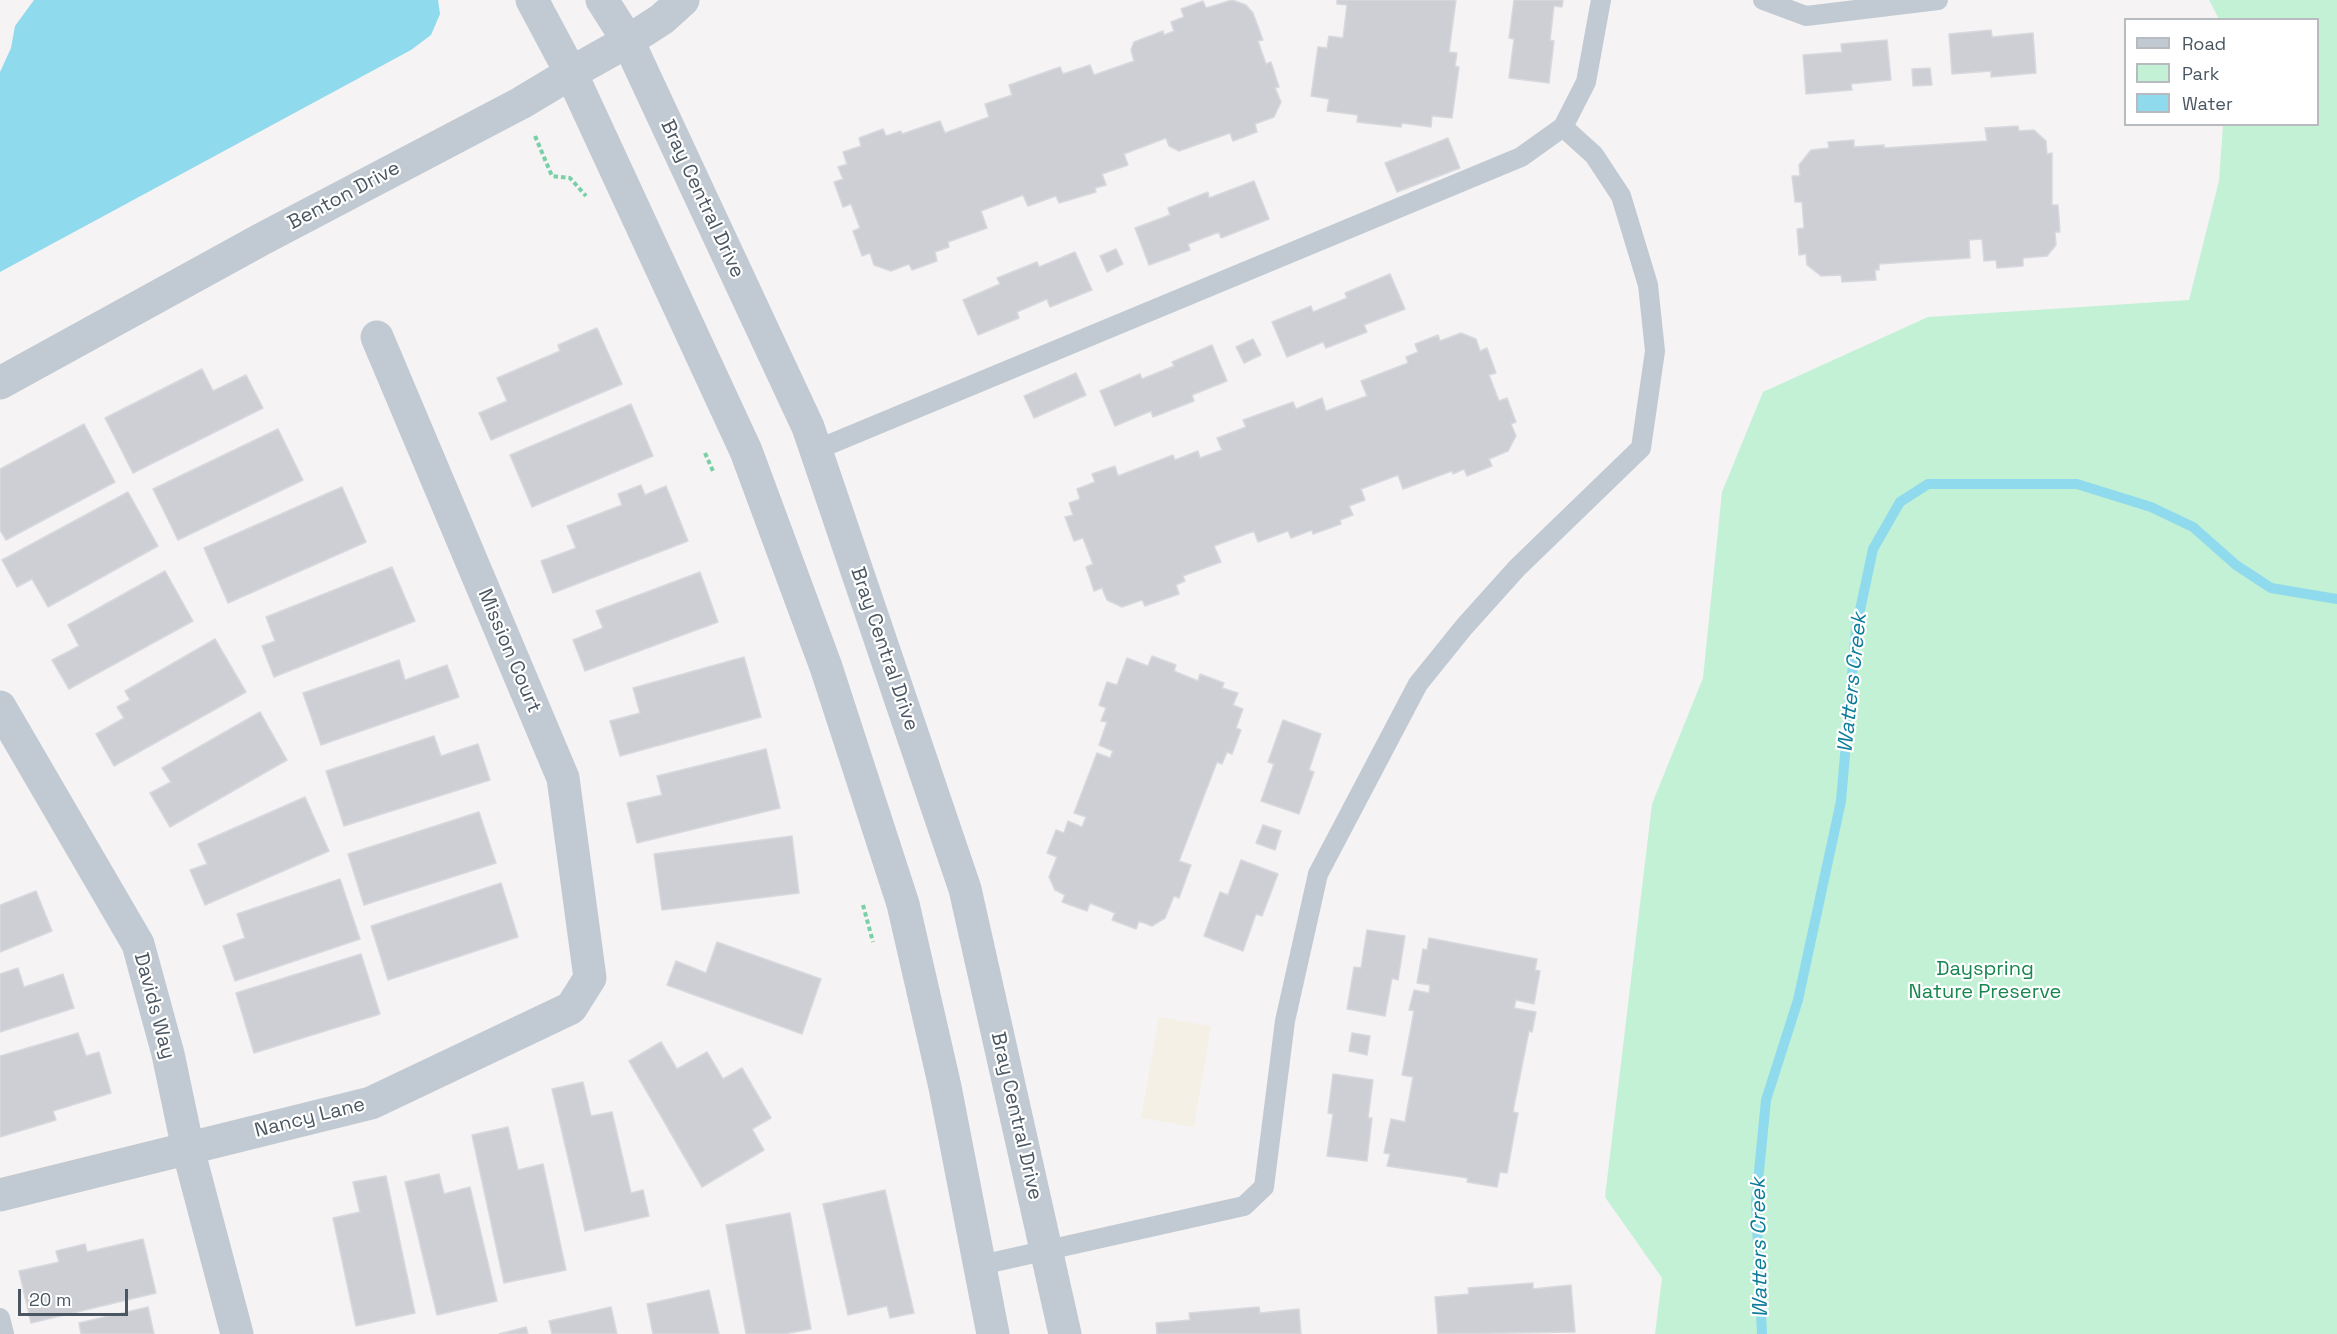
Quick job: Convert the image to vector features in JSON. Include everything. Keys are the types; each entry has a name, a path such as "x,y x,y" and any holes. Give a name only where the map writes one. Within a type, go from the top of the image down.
{"street":[{"path":"532,0 571,73 746,451 826,667 903,904 945,1087 993,1334"},
{"name":"Bray Central Drive","path":"602,0 628,41 808,427 816,450 965,889 1065,1334"},
{"name":"Benton Drive","path":"0,383 262,239 521,103 628,41 662,19 683,0"},
{"name":"Mission Court","path":"376,337 563,778 590,978"},
{"name":"Davids Way","path":"0,707 138,944 168,1054 188,1149 237,1334"},
{"name":"Nancy Lane","path":"0,1195 371,1103 571,1008 590,978"}],"lane":[{"path":"816,450 1521,157 1563,127 1586,82 1602,0"},
{"path":"1763,0 1806,16 1938,0"},
{"path":"981,1265 1244,1206 1264,1187 1285,1021 1318,874 1418,684 1464,627 1517,568 1641,448 1655,351 1648,285 1621,196 1594,155 1563,127"},
{"path":"0,1318 4,1334"}],"path":[{"path":"532,129 552,176 570,178 588,199"},
{"path":"703,448 716,478"},
{"path":"862,897 874,945"}],"green space":[{"name":"Dayspring Nature Preserve","path":"2209,0 2337,0 2337,1334 1655,1334 1662,1278 1605,1197 1652,804 1703,678 1722,492 1763,392 1928,317 2189,300 2219,181 2223,126 2319,126 2319,18 2218,18"}],"sand":[{"path":"1159,1017 1211,1026 1194,1127 1141,1118"}],"water":[{"path":"34,0 438,0 440,14 431,35 411,50 0,272 0,72 11,48 15,26"}],"building":[{"path":"1232,0 1246,5 1253,13 1263,40 1258,41 1266,64 1271,62 1279,87 1275,88 1281,102 1274,117 1255,124 1257,132 1233,141 1230,133 1179,151 1169,146 1166,138 1124,154 1128,165 1102,174 1106,185 1095,188 1096,192 1059,203 1056,196 1028,206 1023,195 981,211 987,228 948,242 949,247 935,252 937,261 912,270 909,264 891,271 874,265 870,253 862,256 853,231 860,228 851,204 843,207 834,182 843,179 838,167 847,164 843,152 861,146 859,138 883,129 886,136 901,131 902,134 940,121 945,133 989,117 985,104 1012,95 1009,85 1060,67 1063,74 1090,65 1094,75 1134,61 1131,50 1134,42 1163,31 1164,35 1174,31 1171,22 1184,17 1181,9 1203,1 1206,8"},
{"path":"1337,0 1456,0 1449,52 1457,53 1455,66 1459,67 1452,118 1432,116 1431,127 1402,123 1401,127 1357,122 1358,115 1327,111 1329,99 1311,96 1318,47 1327,48 1329,36 1343,38 1347,5 1337,4"},
{"path":"1514,0 1563,0 1562,7 1554,6 1550,40 1554,41 1549,83 1509,78 1514,39 1509,38"},
{"path":"1991,30 1992,37 2033,33 2036,73 1991,77 1991,71 1952,74 1949,34"},
{"path":"1887,40 1891,80 1851,84 1852,90 1806,94 1803,55 1842,52 1841,44"},
{"path":"1930,68 1932,85 1913,86 1912,69"},
{"path":"2018,126 2019,131 2034,130 2046,141 2047,154 2052,153 2052,205 2058,205 2060,232 2055,232 2056,245 2047,256 2023,258 2023,266 1997,268 1996,260 1984,261 1982,239 1969,240 1970,258 1879,264 1879,270 1875,270 1876,280 1842,282 1841,275 1821,276 1807,265 1806,254 1799,255 1797,229 1804,228 1802,202 1795,202 1792,176 1800,176 1799,165 1811,150 1829,148 1828,142 1854,140 1854,147 1884,145 1884,148 1987,141 1985,128"},
{"path":"1448,138 1460,168 1397,192 1385,163"},
{"path":"1254,181 1269,219 1221,238 1219,232 1188,244 1190,250 1149,265 1135,228 1170,215 1168,208 1208,192 1209,198"},
{"path":"1116,249 1123,264 1107,272 1100,256"},
{"path":"1075,252 1092,290 1050,307 1047,299 1017,312 1019,318 978,335 963,300 1000,284 997,278 1037,262 1039,267"},
{"path":"1390,274 1405,309 1364,325 1367,332 1326,348 1323,342 1287,357 1272,322 1311,306 1313,312 1347,298 1345,293"},
{"path":"597,328 622,384 491,440 479,413 507,401 497,378 560,351 558,345"},
{"path":"1461,333 1476,339 1480,351 1487,348 1496,373 1489,375 1499,401 1507,398 1516,422 1511,424 1516,436 1508,451 1489,459 1492,466 1467,476 1464,469 1453,474 1452,471 1403,489 1398,475 1361,489 1365,500 1349,506 1353,515 1340,520 1341,524 1313,534 1312,530 1291,538 1288,531 1258,542 1254,531 1214,546 1221,562 1183,576 1185,581 1176,585 1179,594 1145,606 1142,600 1122,607 1107,600 1102,588 1094,591 1086,567 1093,564 1083,538 1074,541 1065,517 1073,515 1069,503 1080,499 1077,489 1095,482 1092,474 1115,466 1118,476 1173,455 1175,460 1198,451 1200,458 1222,450 1217,438 1246,427 1243,420 1293,402 1296,409 1322,398 1326,411 1367,396 1361,381 1408,363 1406,357 1418,352 1415,344 1438,335 1440,341"},
{"path":"1253,339 1261,355 1244,363 1236,347"},
{"path":"1212,345 1227,381 1192,395 1194,401 1153,417 1151,411 1115,426 1100,391 1140,374 1142,379 1174,366 1172,362"},
{"path":"202,369 213,391 246,375 263,408 133,473 105,418"},
{"path":"1076,373 1086,395 1034,418 1024,396"},
{"path":"631,404 653,456 532,507 510,455"},
{"path":"84,424 115,482 6,540 0,530 0,469"},
{"path":"278,429 303,480 178,540 153,489"},
{"path":"641,485 645,495 666,486 688,541 553,593 541,561 576,548 567,526 622,505 618,494"},
{"path":"342,487 366,542 228,603 204,548"},
{"path":"128,492 158,546 48,607 32,579 17,587 2,560"},
{"path":"392,567 415,621 274,677 262,646 275,641 266,617"},
{"path":"165,571 193,621 69,689 52,660 79,646 68,625"},
{"path":"700,572 718,622 585,671 573,640 603,628 596,611"},
{"path":"215,639 246,692 114,766 96,734 124,718 117,707 130,700 125,691"},
{"path":"1152,656 1176,665 1174,671 1198,681 1200,674 1224,683 1222,688 1238,693 1233,705 1243,709 1236,728 1241,730 1232,754 1227,752 1222,764 1217,762 1179,861 1191,865 1179,898 1174,896 1165,918 1152,926 1139,921 1136,929 1112,920 1115,913 1090,903 1087,911 1062,902 1065,895 1055,890 1049,877 1057,857 1047,853 1056,830 1064,833 1068,821 1082,827 1086,817 1074,813 1097,753 1110,758 1113,751 1099,745 1107,722 1101,721 1106,708 1099,705 1107,682 1117,685 1127,658 1148,666"},
{"path":"744,657 761,717 620,756 610,721 640,713 633,688"},
{"path":"399,660 405,680 447,665 459,697 321,745 303,693"},
{"path":"260,712 287,760 170,827 150,793 171,782 162,768"},
{"path":"1283,720 1321,734 1309,770 1314,772 1299,814 1261,801 1274,764 1268,762"},
{"path":"434,736 441,756 478,744 490,780 344,826 326,771"},
{"path":"766,749 780,808 637,843 627,803 662,795 657,776"},
{"path":"305,797 329,851 205,905 190,870 207,864 198,844"},
{"path":"479,812 496,863 364,905 348,854"},
{"path":"1263,825 1281,831 1275,850 1256,843"},
{"path":"792,836 799,893 662,910 654,854"},
{"path":"1241,860 1278,874 1262,916 1256,914 1243,951 1204,936 1220,892 1228,895"},
{"path":"340,879 360,939 235,981 223,946 245,938 237,914"},
{"path":"501,883 518,937 388,980 371,926"},
{"path":"36,891 52,931 0,952 0,905"},
{"path":"1367,930 1405,936 1398,980 1392,978 1385,1016 1347,1009 1354,967 1361,968"},
{"path":"1429,938 1537,959 1535,970 1540,971 1534,1004 1516,1000 1514,1008 1536,1012 1532,1032 1529,1031 1514,1106 1513,1112 1518,1113 1507,1173 1500,1172 1497,1187 1467,1182 1468,1178 1387,1166 1390,1154 1384,1153 1391,1119 1405,1122 1413,1077 1402,1075 1414,1011 1409,1010 1414,990 1429,993 1430,985 1417,983 1423,949 1427,950"},
{"path":"717,942 821,979 802,1034 667,985 676,961 706,973"},
{"path":"361,954 380,1014 254,1053 236,993"},
{"path":"18,968 24,987 63,974 74,1008 0,1032 0,974"},
{"path":"78,1033 86,1056 99,1052 111,1093 53,1111 56,1120 0,1137 0,1056"},
{"path":"1352,1033 1370,1036 1367,1055 1349,1051"},
{"path":"661,1042 677,1069 707,1052 723,1079 742,1068 771,1118 752,1129 764,1150 702,1187 629,1061"},
{"path":"1333,1074 1373,1080 1368,1118 1372,1118 1367,1161 1327,1156 1333,1114 1328,1113"},
{"path":"583,1082 591,1116 612,1112 631,1193 643,1190 649,1216 585,1231 552,1089"},
{"path":"508,1127 518,1170 543,1164 566,1270 504,1283 472,1135"},
{"path":"439,1174 444,1194 470,1187 497,1301 437,1315 405,1182"},
{"path":"386,1176 415,1313 356,1326 333,1218 360,1212 353,1182"},
{"path":"885,1190 914,1313 890,1318 887,1306 848,1315 823,1204"},
{"path":"790,1213 811,1329 784,1334 746,1334 726,1225"},
{"path":"143,1239 156,1293 31,1323 19,1271 59,1262 56,1251 85,1244 87,1252"},
{"path":"1533,1283 1533,1289 1571,1285 1575,1332 1438,1334 1435,1297 1469,1294 1468,1288"},
{"path":"709,1290 719,1334 653,1334 647,1304"},
{"path":"148,1307 154,1334 81,1334 79,1323"},
{"path":"611,1307 617,1334 552,1334 549,1321"},
{"path":"1259,1307 1260,1313 1299,1309 1301,1334 1157,1334 1156,1323 1190,1320 1189,1313"},
{"path":"526,1327 528,1334 499,1334"}],"waterway":[{"name":"Watters Creek","path":"1762,1334 1756,1202 1766,1100 1798,1000 1841,801 1856,629 1873,549 1900,502 1928,484 2077,484 2151,507 2193,527 2236,565 2271,588 2337,599"}]}
